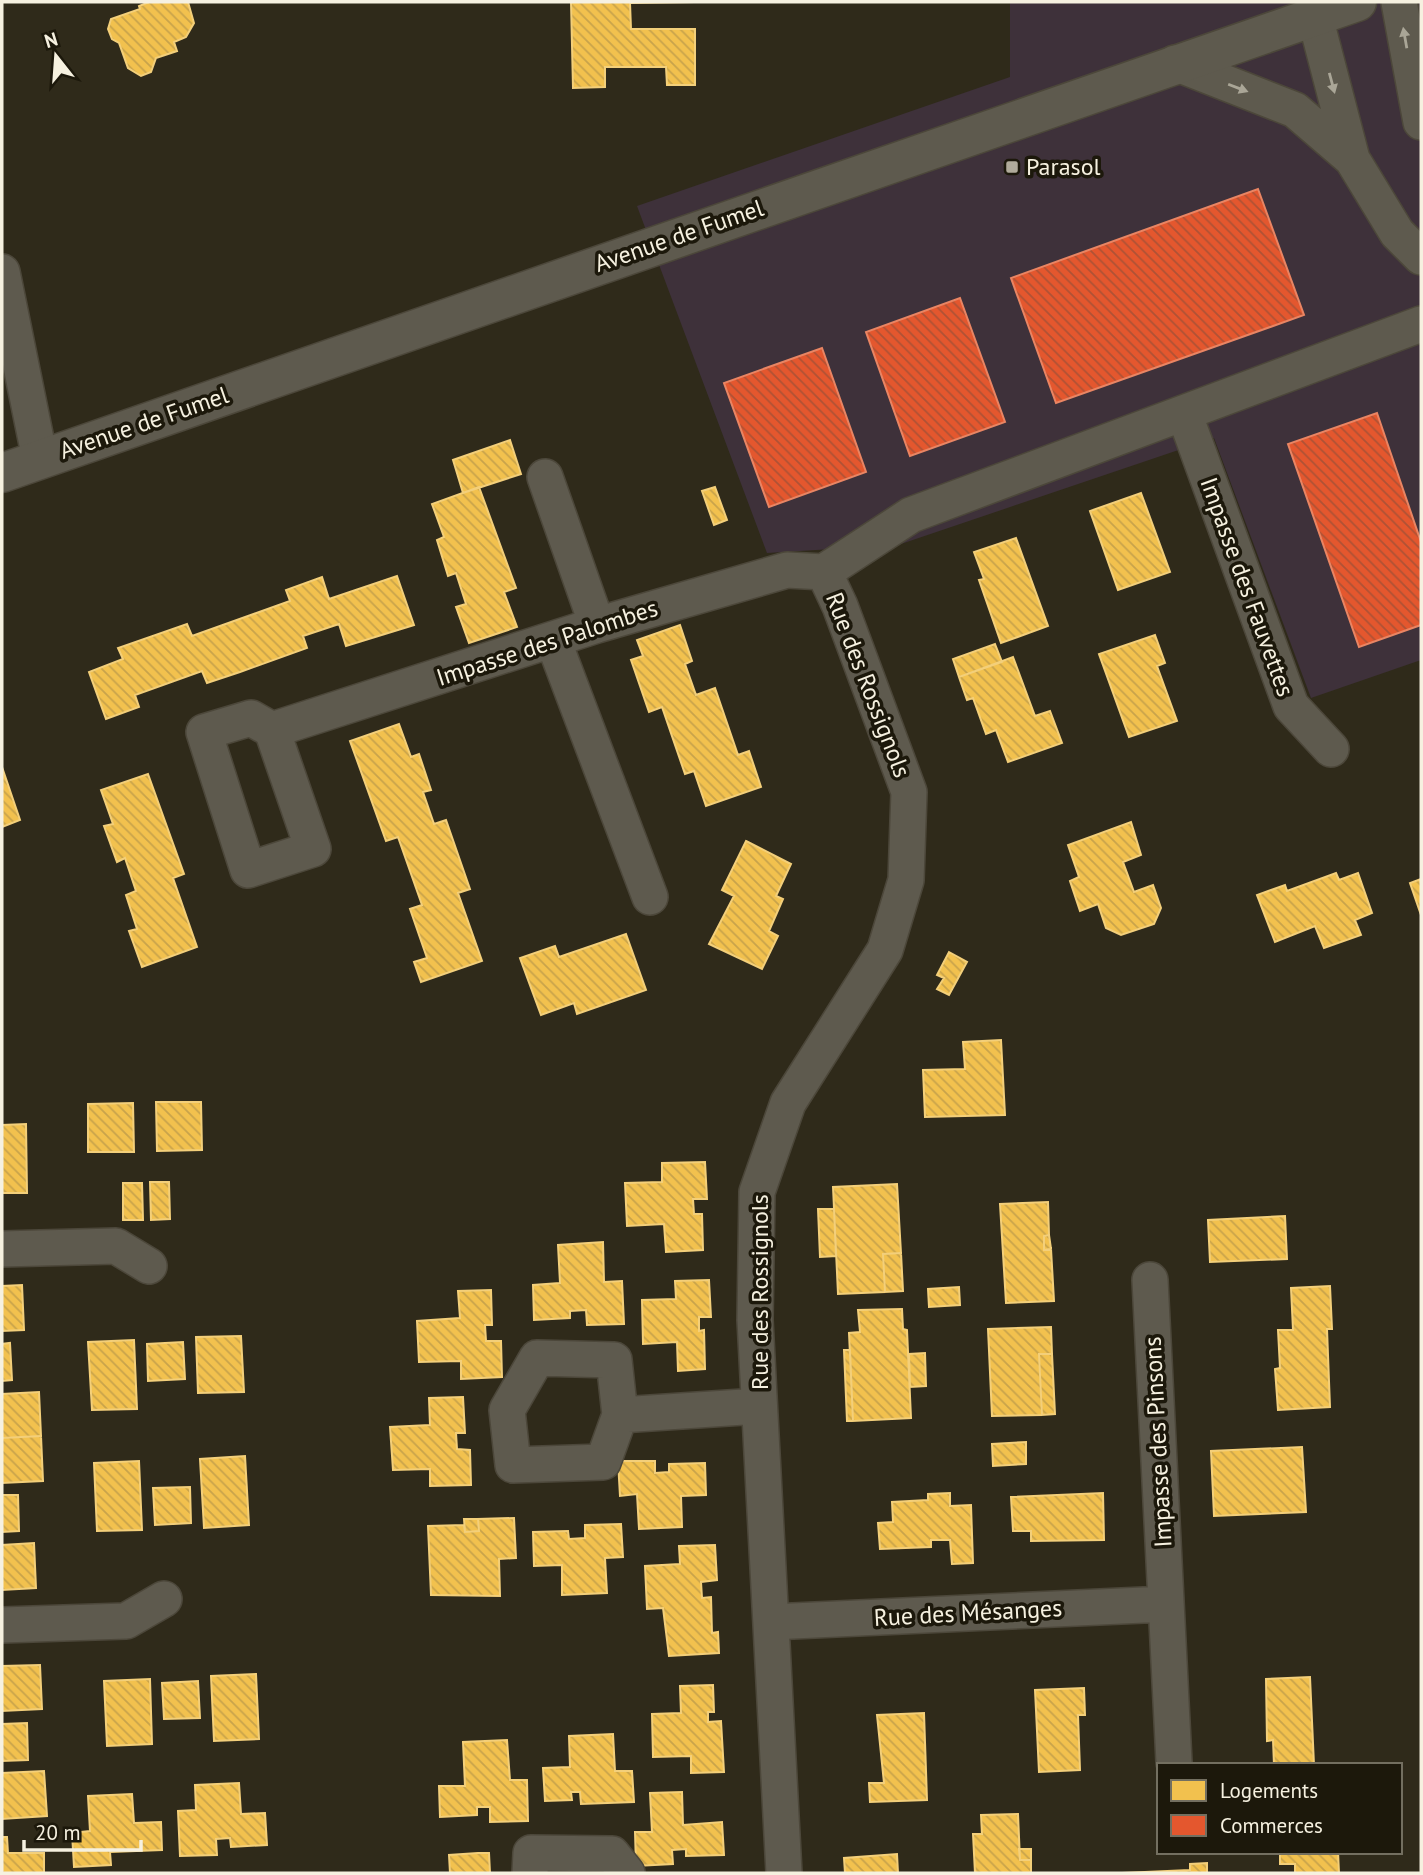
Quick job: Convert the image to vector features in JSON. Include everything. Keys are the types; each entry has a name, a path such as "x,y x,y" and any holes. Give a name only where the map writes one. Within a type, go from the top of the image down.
{"main road":[{"name":"Avenue de Fumel","path":"2,473 1357,2"}],"street":[{"path":"1399,2 1421,122"},
{"path":"1315,17 1352,159 1397,233 1421,257"},
{"path":"1175,64 1295,110 1352,159"},
{"path":"2,272 40,459"},
{"name":"Rue des Rossignols","path":"784,1873 755,1320 757,1192 788,1103 885,950 906,880 909,792 840,606 824,572 911,514 1421,324"},
{"name":"Impasse des Fauvettes","path":"1184,412 1291,706 1331,750"},
{"path":"545,477 597,625"},
{"name":"Impasse des Palombes","path":"272,730 597,625 787,569 824,572"},
{"path":"553,640 650,897"},
{"path":"2,1248 116,1246 149,1266"},
{"name":"Impasse des Pinsons","path":"1150,1280 1174,1762"},
{"path":"620,1415 759,1406"},
{"path":"2,1625 126,1621 163,1599"},
{"name":"Rue des Mésanges","path":"771,1622 1166,1604"},
{"path":"530,1873 531,1853 544,1853 612,1854 626,1873"}],"shaded area":[{"path":"1010,2 1421,2 1421,660 1311,698 1214,438 898,545 767,553 637,206 1010,77"}],"building: Logements":[{"path":"149,2 188,2 194,23 186,37 174,42 177,51 156,58 151,72 141,76 128,68 119,43 112,39 108,29 111,19 140,9 139,6"},
{"path":"571,2 695,2 630,3 631,29 695,29 695,85 667,85 666,67 605,67 605,87 573,88"},
{"path":"510,440 521,474 463,493 453,460"},
{"path":"479,487 516,588 504,592 517,627 469,643 456,607 466,604 456,573 448,576 437,540 444,537 432,504"},
{"path":"715,487 727,520 714,525 702,491"},
{"path":"1141,493 1170,572 1118,590 1090,511"},
{"path":"1016,538 1048,626 1001,643 979,580 984,579 974,552"},
{"path":"397,576 414,625 346,646 339,624 303,636 307,648 240,672 207,683 202,671 135,695 139,707 106,719 89,672 123,659 118,648 187,624 192,636 290,601 286,590 322,577 329,599"},
{"path":"680,625 692,661 685,664 696,695 715,688 738,755 749,751 761,787 706,806 694,771 685,774 662,707 649,712 631,660 643,656 637,640"},
{"path":"1155,635 1165,663 1157,666 1177,721 1129,737 1099,654"},
{"path":"995,644 1002,662 959,677 953,659"},
{"path":"1013,657 1035,716 1050,711 1062,743 1008,762 996,730 986,734 973,698 967,700 959,677"},
{"path":"399,724 411,757 419,754 431,790 423,792 434,824 446,820 470,889 458,893 482,961 421,982 414,962 427,958 410,909 422,905 398,837 386,841 350,741"},
{"path":"2,767 20,820 2,827"},
{"path":"148,774 184,874 173,878 197,947 142,967 129,931 137,929 126,895 136,891 125,858 117,862 104,826 113,824 101,790"},
{"path":"1131,822 1141,855 1123,862 1134,892 1153,885 1161,908 1154,924 1121,935 1106,928 1098,904 1080,911 1070,881 1079,877 1068,845"},
{"path":"746,841 791,864 776,896 783,899 769,931 778,936 762,969 709,944 734,896 722,890"},
{"path":"1336,873 1339,880 1358,873 1372,913 1355,920 1361,935 1324,948 1315,926 1275,942 1257,895 1285,885 1287,891"},
{"path":"1421,879 1421,915 1410,883"},
{"path":"626,934 646,990 577,1014 574,1003 541,1015 520,958 555,946 559,957"},
{"path":"949,952 967,962 949,995 937,989 944,978 937,975"},
{"path":"1001,1040 1005,1115 925,1117 923,1070 965,1069 963,1042"},
{"path":"156,1102 201,1102 202,1150 157,1151"},
{"path":"133,1103 134,1152 88,1152 88,1104"},
{"path":"26,1124 27,1193 2,1193 2,1125"},
{"path":"705,1162 707,1199 693,1199 694,1214 702,1214 703,1250 666,1252 664,1224 627,1226 625,1183 662,1182 662,1163"},
{"path":"150,1182 169,1182 170,1219 151,1220"},
{"path":"123,1183 142,1183 143,1220 123,1220"},
{"path":"897,1184 901,1253 883,1254 885,1292 838,1294 833,1187"},
{"path":"1048,1202 1049,1235 1044,1236 1044,1250 1051,1249 1054,1301 1006,1303 1000,1204"},
{"path":"818,1209 834,1209 836,1256 820,1257"},
{"path":"1285,1216 1287,1259 1210,1262 1208,1220"},
{"path":"1049,1235 1051,1249 1044,1250 1044,1236"},
{"path":"603,1242 604,1282 622,1281 624,1324 587,1325 586,1310 570,1311 570,1318 534,1320 533,1285 560,1283 558,1245"},
{"path":"901,1253 903,1291 885,1292 883,1254"},
{"path":"709,1280 711,1317 699,1317 699,1331 704,1330 705,1369 678,1371 677,1342 643,1344 642,1300 676,1299 675,1281"},
{"path":"22,1285 24,1330 2,1331 2,1286"},
{"path":"1330,1286 1332,1329 1327,1329 1330,1407 1278,1410 1275,1369 1280,1368 1278,1330 1293,1330 1291,1288"},
{"path":"959,1287 960,1305 929,1307 928,1289"},
{"path":"491,1290 492,1325 485,1325 486,1341 501,1341 502,1377 461,1379 461,1361 419,1362 417,1321 460,1318 458,1291"},
{"path":"902,1309 903,1329 907,1330 911,1418 853,1421 849,1333 860,1332 858,1310"},
{"path":"1051,1327 1052,1354 1039,1354 1042,1415 992,1416 988,1329"},
{"path":"241,1336 244,1392 198,1393 196,1337"},
{"path":"134,1340 137,1409 92,1410 88,1342"},
{"path":"183,1342 185,1379 148,1381 147,1344"},
{"path":"10,1343 12,1380 2,1381 2,1344"},
{"path":"844,1350 850,1350 853,1421 847,1421"},
{"path":"925,1353 926,1386 910,1387 909,1354"},
{"path":"1039,1354 1052,1354 1055,1414 1042,1415"},
{"path":"39,1392 41,1436 2,1438 2,1394"},
{"path":"463,1397 465,1433 456,1433 457,1449 470,1450 471,1485 430,1486 430,1469 393,1470 390,1427 430,1425 429,1398"},
{"path":"41,1436 43,1481 2,1483 2,1438"},
{"path":"1026,1442 1026,1464 993,1466 992,1444"},
{"path":"1302,1447 1306,1512 1214,1516 1211,1451"},
{"path":"245,1456 249,1525 204,1528 200,1459"},
{"path":"139,1461 142,1530 97,1531 94,1463"},
{"path":"618,1461 655,1461 655,1473 669,1472 669,1464 705,1463 706,1495 681,1496 682,1527 639,1529 637,1494 620,1496"},
{"path":"190,1487 191,1523 155,1525 153,1488"},
{"path":"950,1493 950,1506 971,1505 973,1563 952,1564 950,1540 931,1540 931,1547 880,1549 878,1523 893,1522 892,1502 928,1500 928,1494"},
{"path":"1103,1493 1104,1540 1031,1541 1031,1531 1013,1531 1011,1497"},
{"path":"2,1495 18,1495 19,1531 2,1532"},
{"path":"514,1518 516,1558 499,1559 500,1596 431,1595 428,1526 464,1525 465,1532 479,1531 478,1519"},
{"path":"464,1519 478,1519 479,1531 465,1532"},
{"path":"621,1524 623,1557 605,1558 607,1593 562,1595 562,1565 534,1566 533,1532 568,1531 569,1539 585,1538 585,1525"},
{"path":"34,1543 36,1588 2,1590 2,1545"},
{"path":"715,1545 717,1580 701,1582 702,1598 711,1597 712,1633 718,1632 719,1653 669,1656 663,1608 647,1609 645,1566 680,1564 679,1546"},
{"path":"40,1665 42,1709 2,1711 2,1666"},
{"path":"256,1674 259,1739 214,1741 211,1676"},
{"path":"1310,1677 1314,1763 1274,1763 1273,1740 1267,1741 1266,1679"},
{"path":"150,1679 152,1744 107,1746 104,1681"},
{"path":"198,1681 200,1718 164,1719 162,1683"},
{"path":"713,1685 714,1712 708,1712 708,1722 721,1721 724,1772 691,1773 691,1756 653,1757 652,1714 681,1713 680,1686"},
{"path":"1084,1688 1085,1715 1078,1715 1080,1770 1039,1772 1035,1690"},
{"path":"924,1713 927,1800 870,1802 869,1783 884,1783 877,1715"},
{"path":"27,1723 28,1760 2,1761 2,1724"},
{"path":"613,1734 615,1771 632,1771 634,1802 581,1804 580,1792 571,1792 572,1800 545,1801 543,1768 570,1767 569,1736"},
{"path":"507,1740 510,1780 527,1780 528,1821 490,1822 490,1807 477,1807 477,1815 440,1817 439,1786 465,1786 463,1742"},
{"path":"44,1771 47,1816 2,1819 2,1773"},
{"path":"239,1783 241,1814 265,1813 267,1845 231,1847 230,1838 216,1839 217,1855 180,1856 178,1811 196,1810 195,1785"},
{"path":"682,1792 683,1825 722,1822 724,1855 686,1856 686,1849 672,1850 673,1864 636,1866 635,1832 652,1832 650,1793"},
{"path":"132,1794 134,1823 161,1822 162,1850 110,1852 111,1865 74,1867 72,1833 90,1831 88,1796"},
{"path":"1018,1814 1020,1860 1031,1860 1031,1873 975,1873 973,1834 982,1834 981,1815"},
{"path":"2,1837 7,1837 8,1853 44,1853 44,1873 2,1873"},
{"path":"1019,1849 1031,1849 1031,1860 1020,1860"},
{"path":"489,1853 490,1873 450,1873 449,1855"},
{"path":"897,1854 898,1873 845,1873 844,1858"},
{"path":"1280,1854 1338,1854 1339,1873 1295,1873 1295,1864 1280,1864"},
{"path":"1207,1863 1207,1873 1122,1873 1190,1870 1190,1864"}],"building: Commerces":[{"path":"1258,189 1304,315 1056,403 1011,278"},
{"path":"960,298 1005,422 910,456 866,332"},
{"path":"822,348 866,472 769,507 724,383"},
{"path":"1377,413 1421,542 1421,625 1359,647 1288,444"}],"place":[{"name":"Parasol","path":"1012,167"}]}
